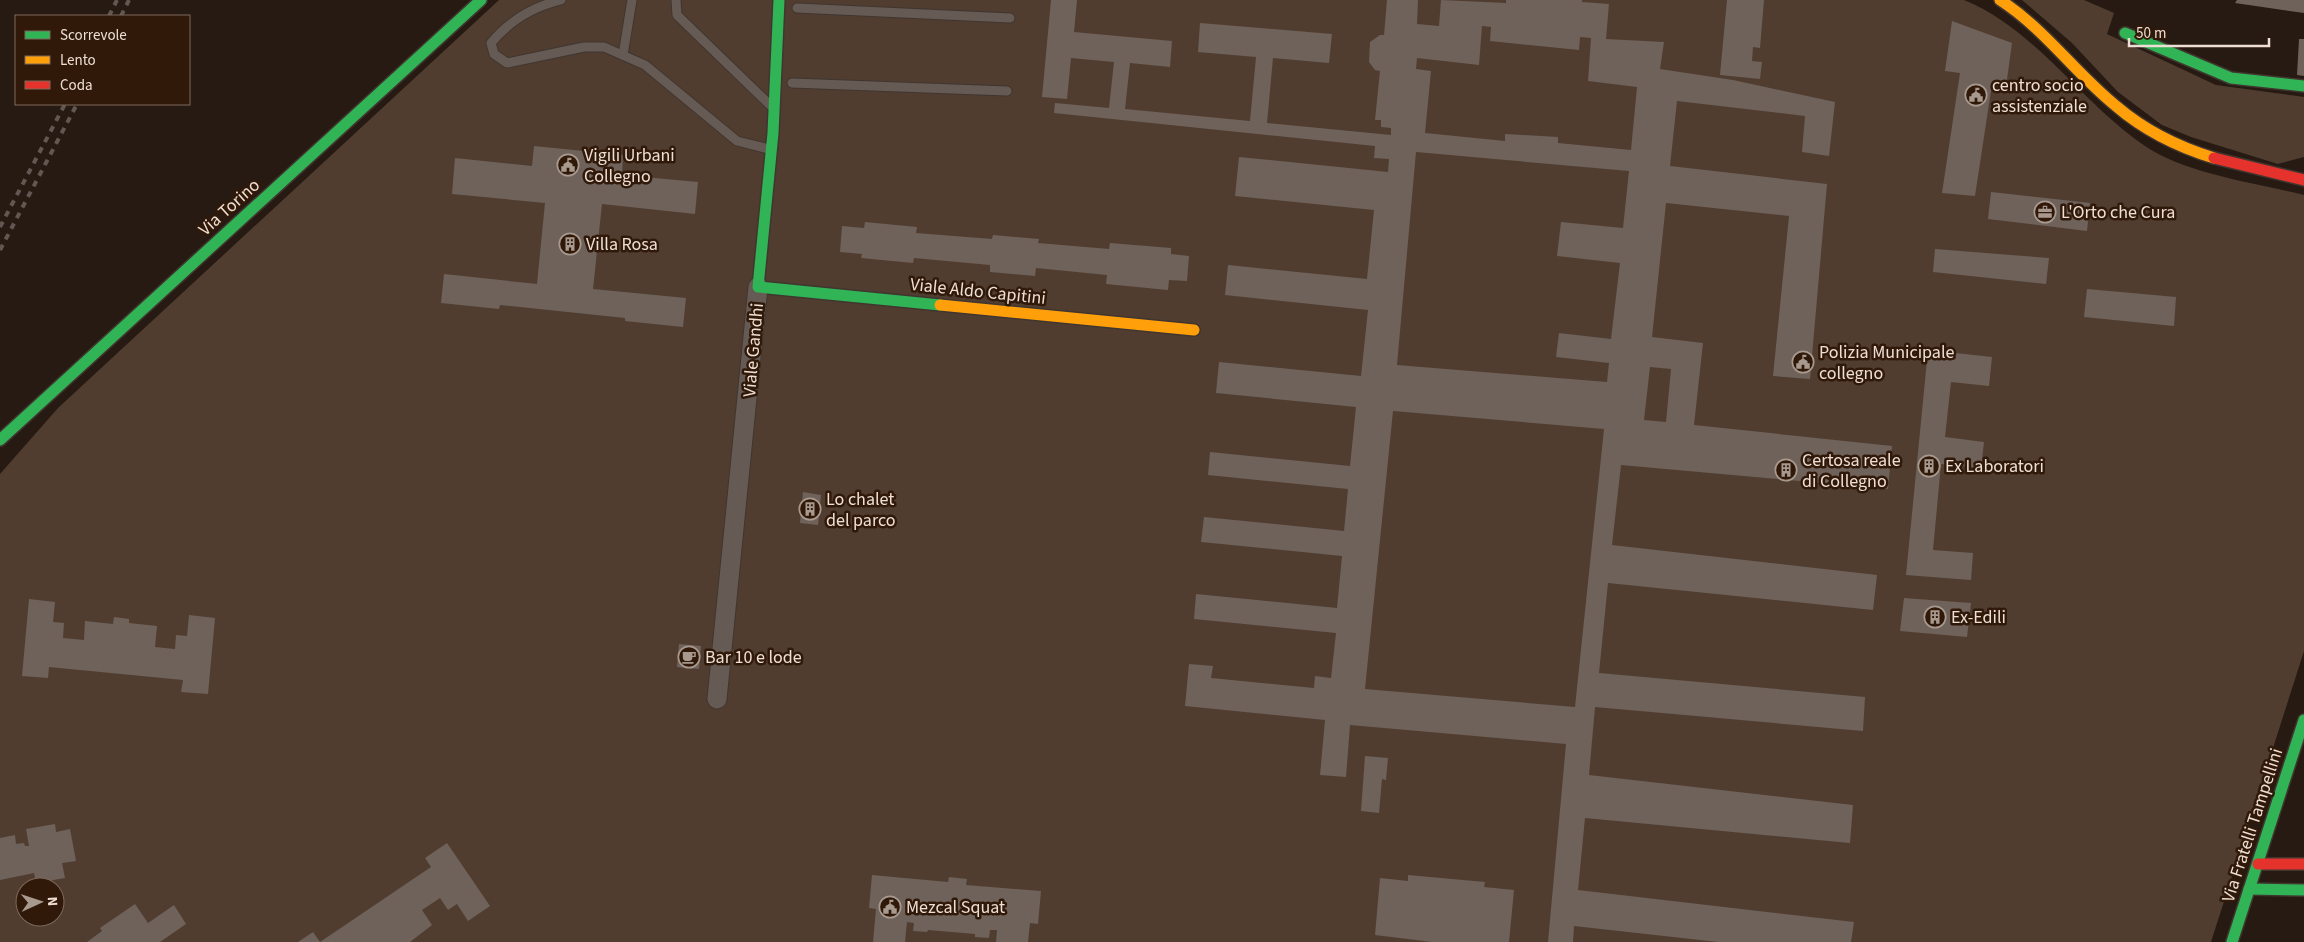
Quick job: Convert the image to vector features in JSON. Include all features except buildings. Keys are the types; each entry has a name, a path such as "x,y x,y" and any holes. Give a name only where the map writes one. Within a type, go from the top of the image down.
{"street":[{"path":"2000,0 2012,7 2055,44 2115,106 2155,135 2195,154 2304,180"},
{"name":"Via Torino","path":"0,440 478,1"},
{"name":"Viale Gandhi","path":"717,699 772,150 776,1"},
{"path":"2125,34 2231,78 2304,86"},
{"name":"Viale Aldo Capitini","path":"758,287 1194,330"},
{"name":"Via Fratelli Tampellini","path":"2232,942 2304,720"},
{"path":"2258,864 2304,864"},
{"path":"2249,889 2304,890"}],"lane":[{"path":"561,0 520,16 504,28 492,43 494,54 507,63 584,48 604,47 645,65 737,141 772,150"},
{"path":"623,55 632,0"},
{"path":"676,0 677,15 773,108"},
{"path":"797,8 1010,18"},
{"path":"792,83 1007,91"}],"shaded area":[{"path":"499,0 1964,0 1990,13 2014,29 2122,129 2162,156 2201,171 2304,195 2304,651 2211,942 0,942 0,474 58,408"},
{"path":"2022,0 2084,0 2114,13 2107,34 2216,85 2304,97 2304,157 2278,164 2191,137 2162,125 2118,92 2072,43"}],"railway":[{"path":"110,15 117,0"},
{"path":"122,15 129,0"},
{"path":"0,227 64,105"},
{"path":"0,250 76,105"}],"traffic: fast":[{"path":"0,440 481,0"},
{"path":"779,0 773,133 758,287 940,305"},
{"path":"2125,33 2231,78 2304,86"},
{"path":"2232,942 2304,720"},
{"path":"2249,889 2304,890"}],"traffic: slow":[{"path":"2000,0 2031,24 2087,80 2127,115 2162,137 2187,149 2214,158"},
{"path":"940,305 1194,330"}],"traffic: jam":[{"path":"2214,158 2304,180"},
{"path":"2258,864 2304,864"}],"place":[{"name":"centro socio assistenziale","path":"1976,95"},
{"name":"Vigili Urbani Collegno","path":"568,165"},
{"name":"L'Orto che Cura","path":"2045,212"},
{"name":"Villa Rosa","path":"570,244"},
{"name":"Polizia Municipale collegno","path":"1803,362"},
{"name":"Ex Laboratori","path":"1929,466"},
{"name":"Certosa reale di Collegno","path":"1786,470"},
{"name":"Lo chalet del parco","path":"810,509"},
{"name":"Ex-Edili","path":"1935,617"},
{"name":"Bar 10 e lode","path":"689,657"},
{"name":"Mezcal Squat","path":"890,907"}]}
